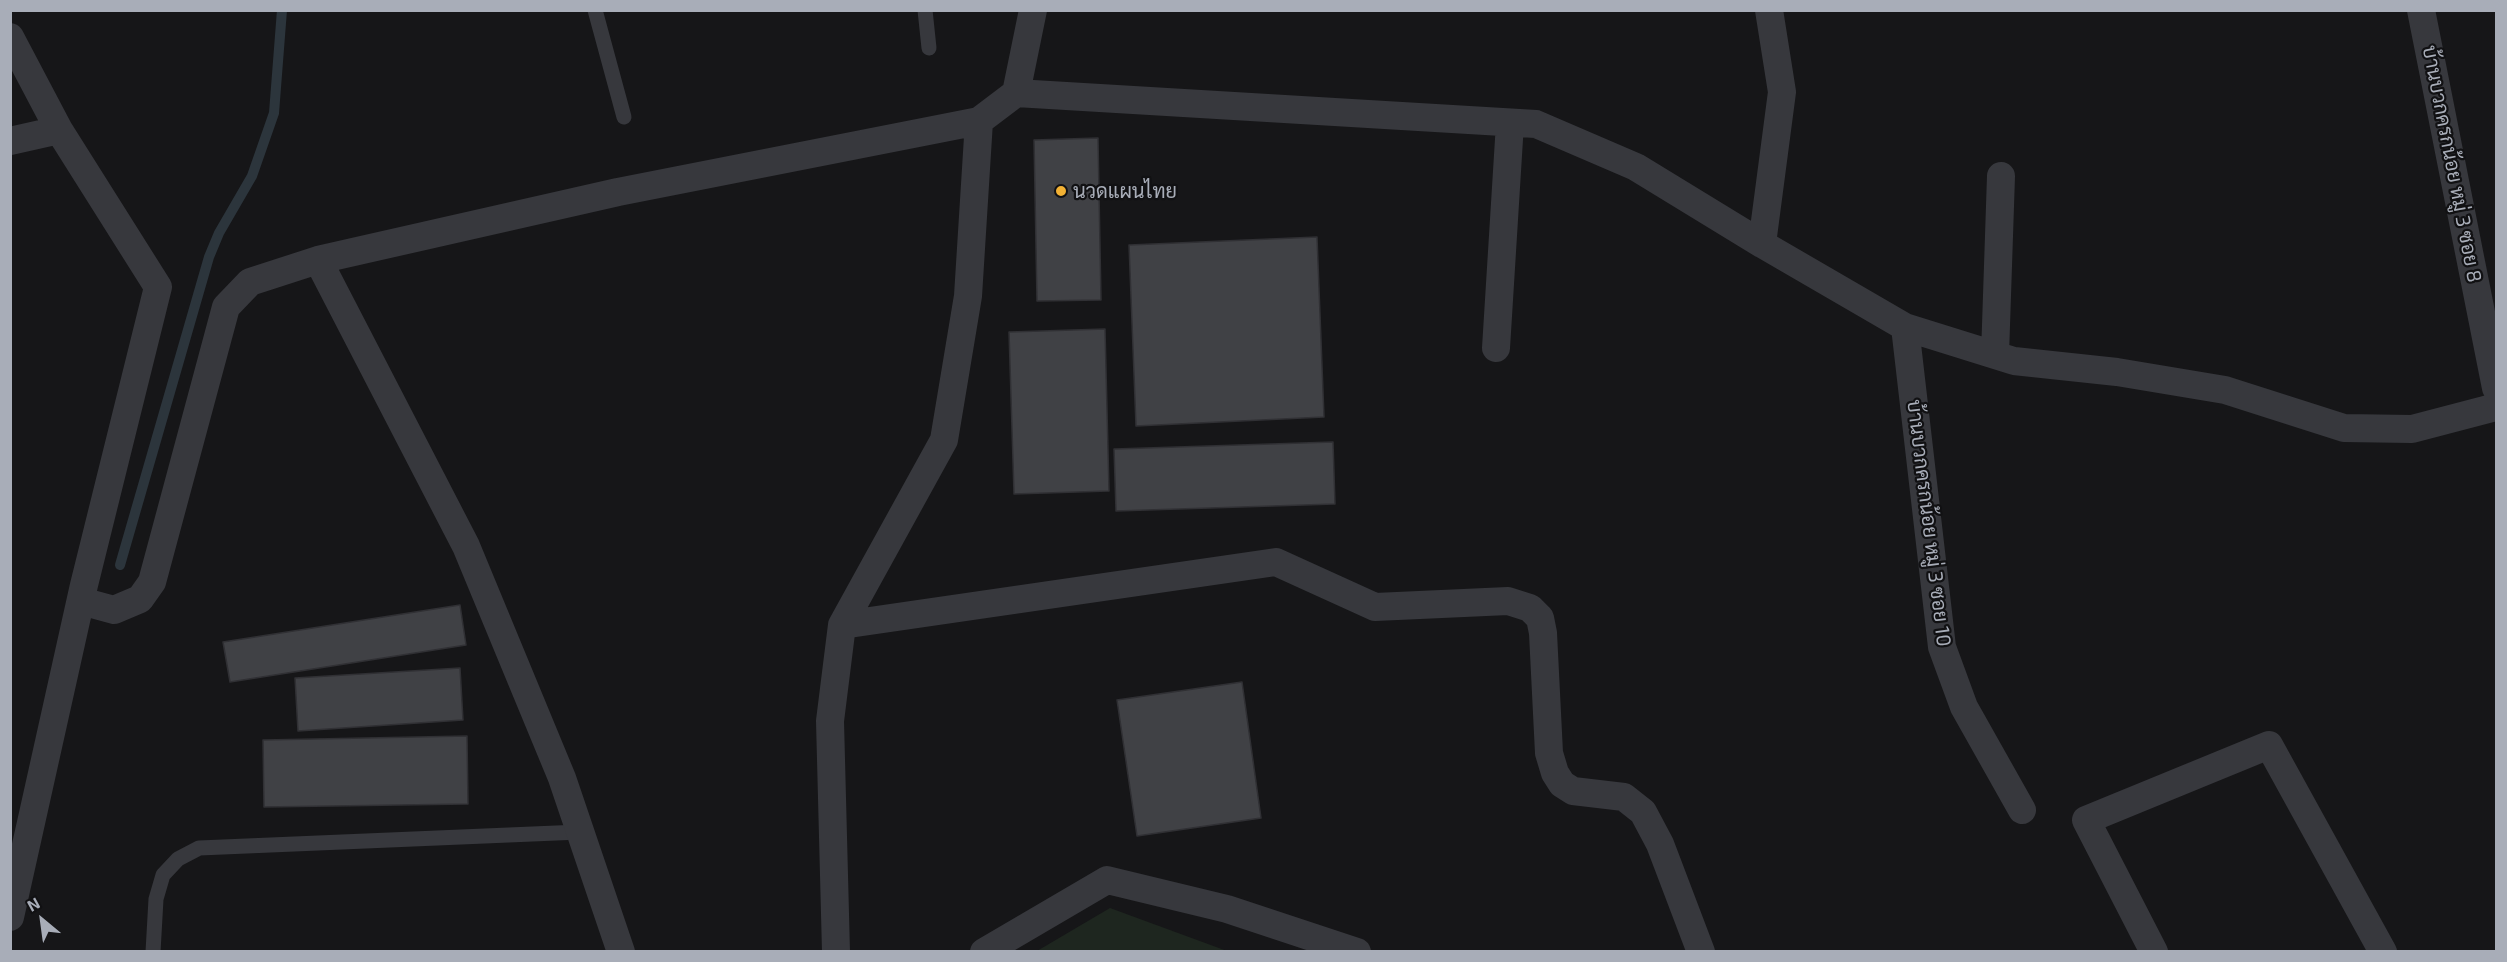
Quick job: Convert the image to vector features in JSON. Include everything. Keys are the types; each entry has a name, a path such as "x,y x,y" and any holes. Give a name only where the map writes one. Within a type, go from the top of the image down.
{"street":[{"path":"1016,93 1034,10"},
{"path":"1762,244 1782,92 1769,10"},
{"name":"บ้านบวกครกน้อย หมู่ 3 ซอย 8","path":"2421,10 2496,388"},
{"path":"10,37 59,130 158,287 81,601 10,917"},
{"path":"81,601 114,610 140,599 152,582 225,307 250,282 318,260 618,192 979,121 1016,93 1536,124 1636,167 1905,327 2014,361 2117,372 2225,390 2343,428 2412,429 2496,407"},
{"path":"836,951 830,721 842,625 944,440 968,296 979,121"},
{"path":"1496,348 1510,123"},
{"path":"10,141 59,130"},
{"path":"1995,355 2001,176"},
{"path":"318,260 466,546 562,778 621,951"},
{"name":"บ้านบวกครกน้อย หมู่ 3 ซอย 10","path":"1905,327 1942,646 1964,707 2022,810"},
{"path":"842,625 1276,562 1375,607 1508,602 1530,608 1540,618 1543,633 1549,753 1555,773 1562,784 1573,791 1624,797 1643,812 1660,844 1701,951"},
{"path":"2154,951 2086,820 2270,745 2384,951"},
{"path":"984,951 1107,880 1227,909 1358,951"}],"lane":[{"path":"595,10 624,117"},
{"path":"925,10 929,48"},
{"path":"153,951 156,899 163,875 178,859 199,848 580,832"}],"shaded area":[{"path":"1110,908 1227,951 1037,951"}],"building":[{"path":"1098,138 1101,300 1037,301 1034,140"},
{"path":"1317,237 1324,417 1136,426 1129,245"},
{"path":"1105,329 1109,491 1014,494 1009,332"},
{"path":"1333,442 1335,504 1116,511 1114,449"},
{"path":"460,605 466,645 230,682 223,642"},
{"path":"460,668 463,720 298,731 295,678"},
{"path":"1242,682 1261,818 1137,836 1117,700"},
{"path":"467,736 468,804 264,807 263,740"}],"waterway":[{"path":"120,565 209,257 219,233 252,176 274,113 282,10"}],"place":[{"name":"นวดแผนไทย","path":"1061,191"}]}
